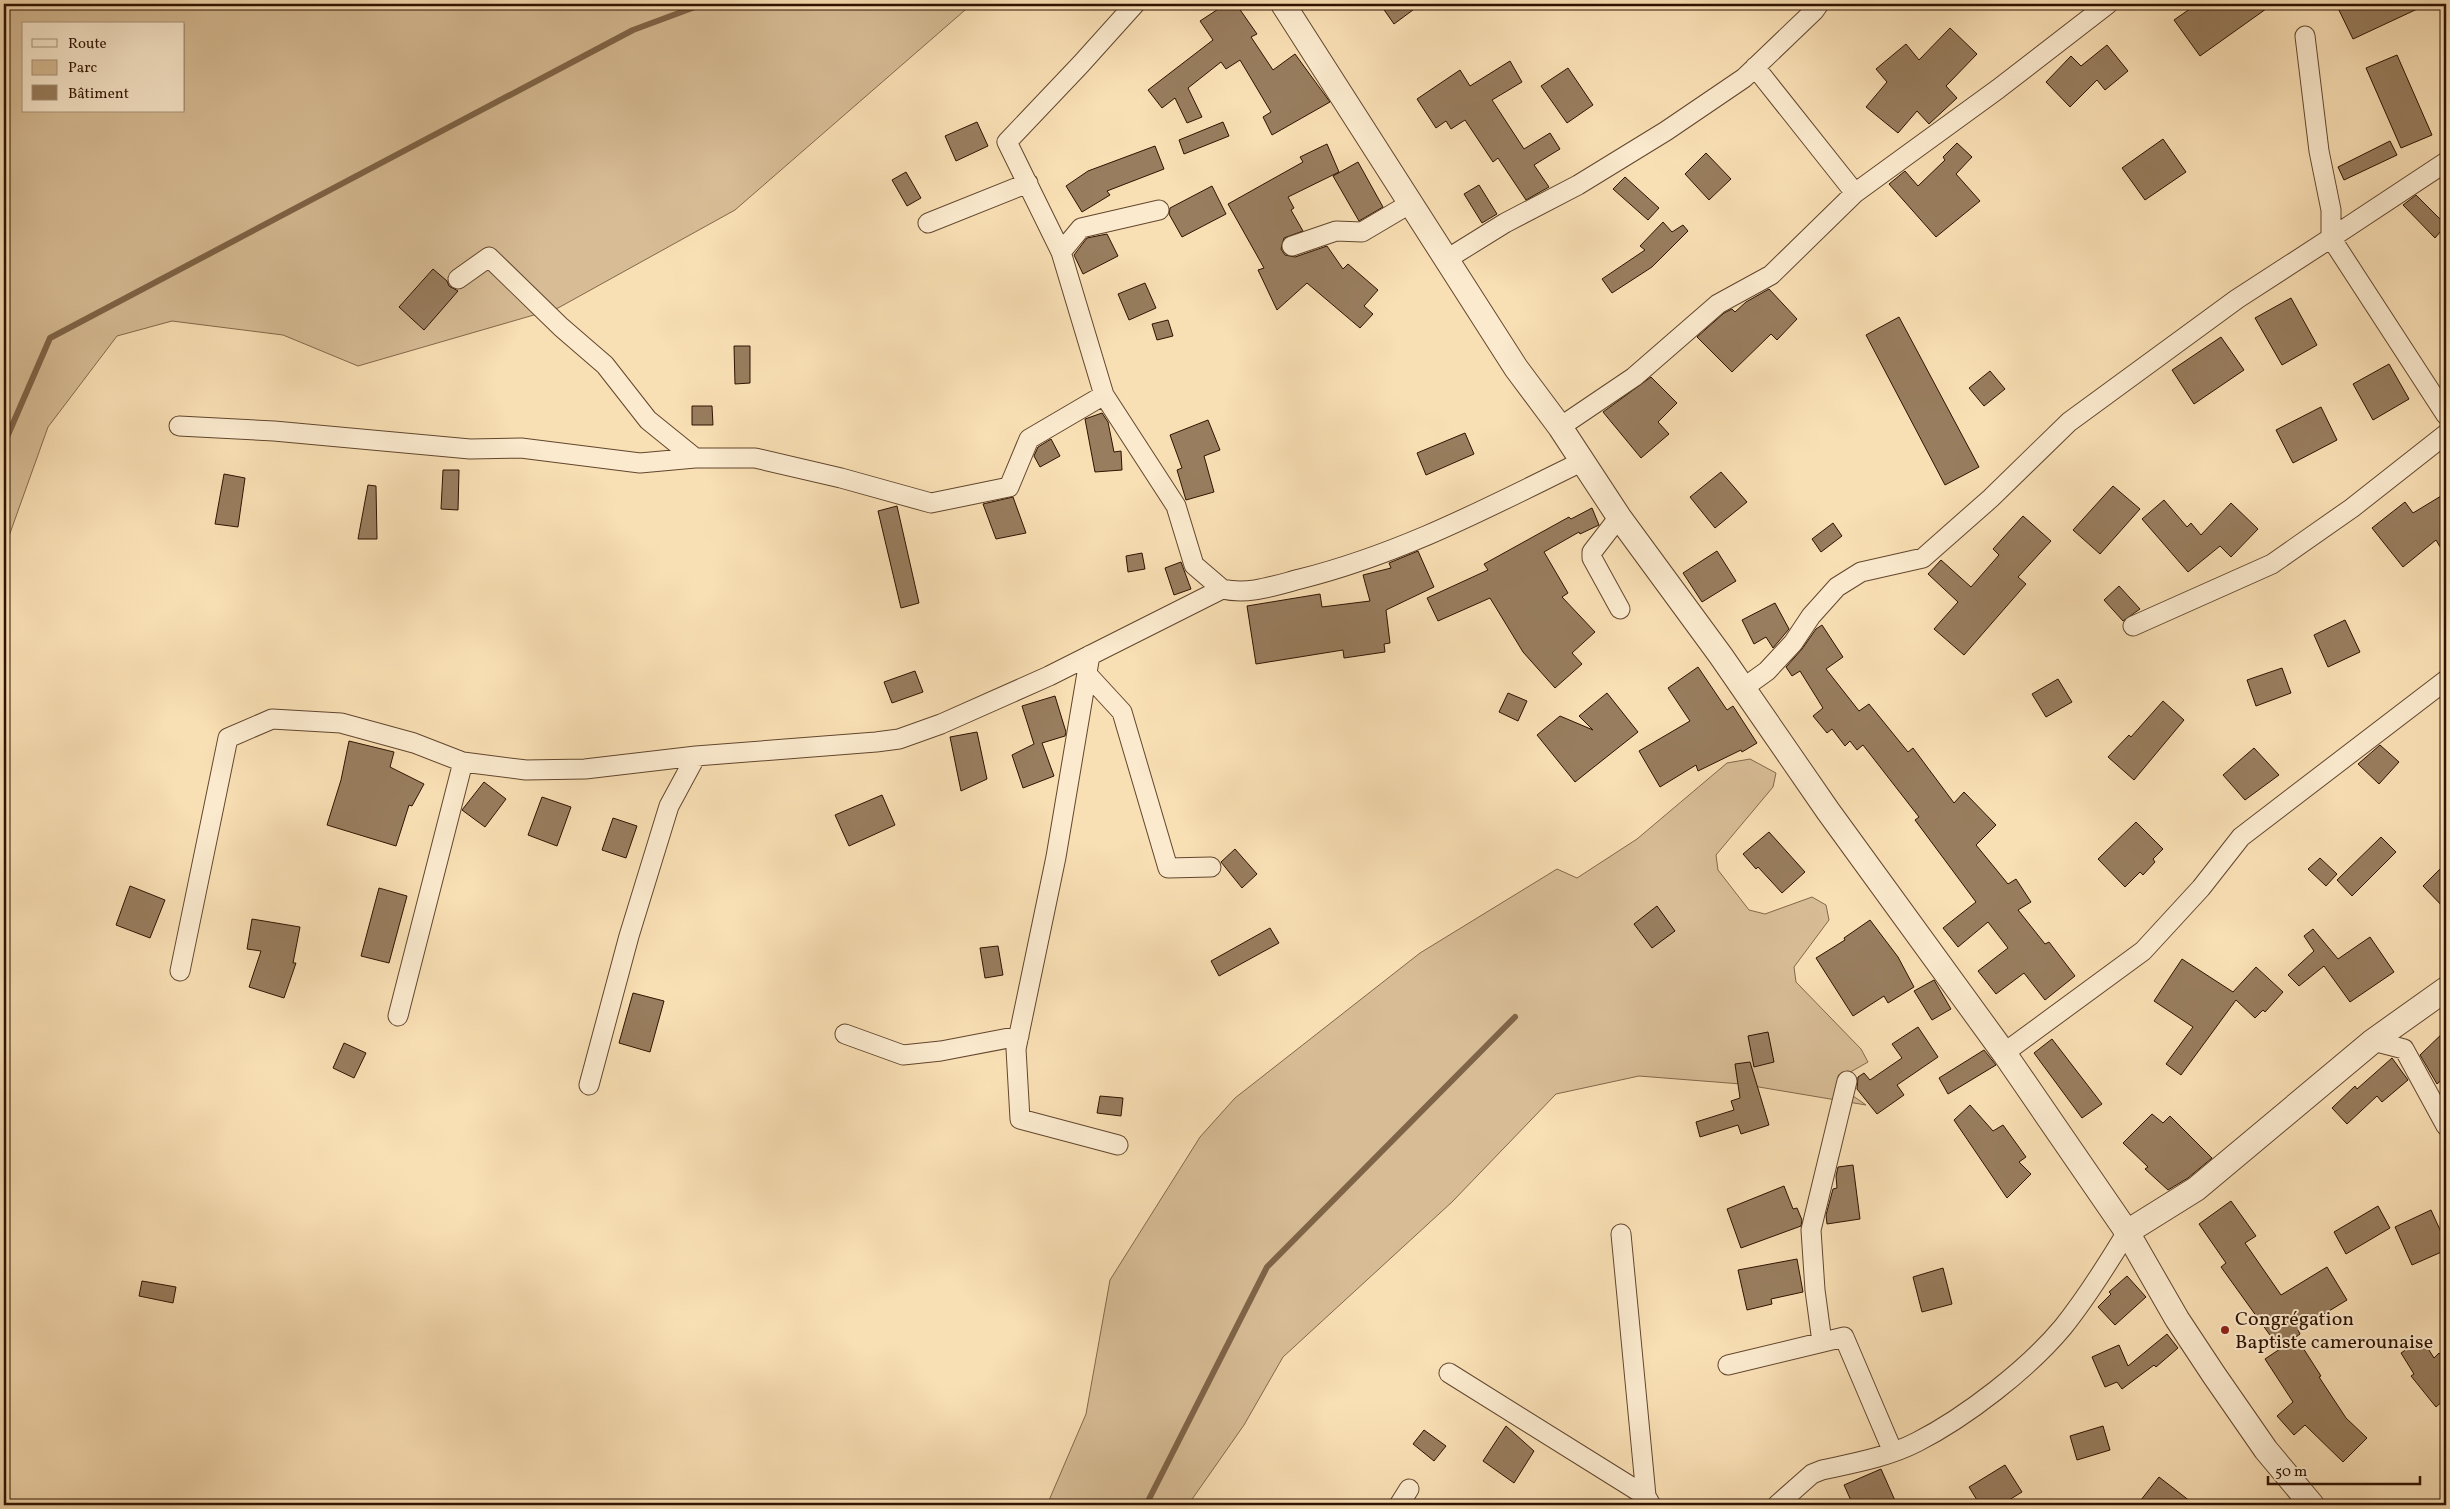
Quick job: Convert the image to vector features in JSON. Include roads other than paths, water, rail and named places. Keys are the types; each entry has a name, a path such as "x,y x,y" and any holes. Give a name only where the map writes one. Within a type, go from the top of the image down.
{"street":[{"path":"1135,4 1007,142 1060,252 1104,395 1176,506 1194,565 1222,589 1235,592 1254,591 1342,569 1444,530 1581,462"},
{"path":"1282,4 1516,368 1560,428 1619,517 1721,656 1742,689 2004,1053 2127,1232 2177,1319 2214,1375 2266,1450 2312,1505"},
{"path":"1447,259 1505,223 1629,155 1715,98 1755,67 1819,4"},
{"path":"1560,428 1634,377 1718,304 1771,275 1856,193 1998,89 2108,4"},
{"path":"2305,36 2319,151 2331,210 2331,238 2446,415"},
{"path":"1755,67 1856,193"},
{"path":"1742,689 1774,664 1837,587 1861,572 1923,558 1991,498 2070,422 2237,298 2446,162"},
{"path":"928,223 1028,183"},
{"path":"1292,246 1336,232 1362,232 1411,203"},
{"path":"1060,252 1081,228 1159,210"},
{"path":"458,279 489,257 561,328 605,365 648,420 694,458"},
{"path":"179,426 274,431 470,448 521,448 640,463 694,458 755,458 841,478 931,504 1009,487 1029,439 1104,395"},
{"path":"2133,626 2272,564 2352,508 2446,434"},
{"path":"1619,517 1592,552 1592,558 1620,608"},
{"path":"180,971 228,738 272,719 341,724 414,743 463,762 526,770 585,770 696,756 899,739 941,724 1088,664 1222,589"},
{"path":"1088,664 1122,712 1168,868 1211,867"},
{"path":"1088,664 1056,857 1016,1050 1020,1119 1118,1145"},
{"path":"2004,1053 2142,951 2200,888 2241,837 2446,680"},
{"path":"589,1085 629,936 669,806 696,756"},
{"path":"398,1016 463,762"},
{"path":"1777,1505 1812,1474 1893,1452 1916,1443 1948,1424 2022,1367 2062,1328 2088,1294 2127,1232 2196,1189 2374,1041 2446,989"},
{"path":"845,1034 903,1055 941,1051 1019,1036"},
{"path":"2374,1041 2404,1049 2446,1126"},
{"path":"1822,1342 1815,1290 1812,1230 1847,1081"},
{"path":"1621,1234 1648,1500"},
{"path":"1728,1366 1844,1337 1893,1452"},
{"path":"1449,1373 1648,1500"},
{"path":"1399,1505 1409,1490"}],"waterway":[{"path":"4,444 50,338 633,30 703,4"},
{"path":"1146,1505 1267,1267 1515,1017"}],"place":[{"name":"Congrégation Baptiste camerounaise","path":"2225,1330"}]}
